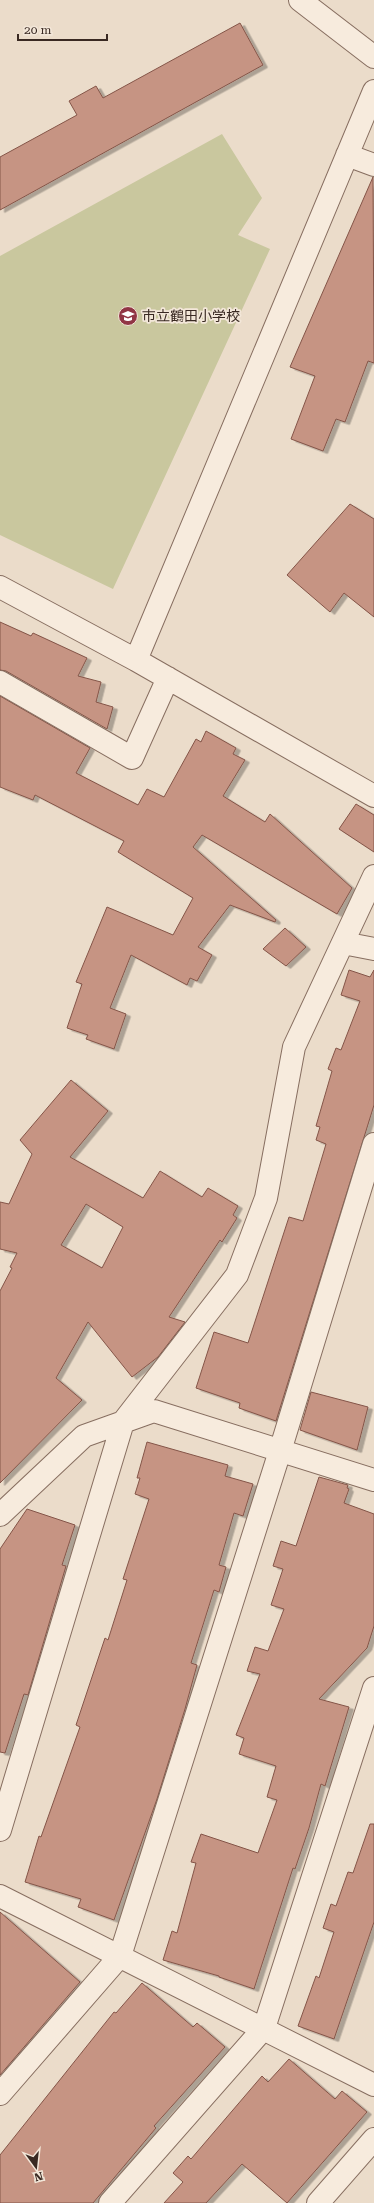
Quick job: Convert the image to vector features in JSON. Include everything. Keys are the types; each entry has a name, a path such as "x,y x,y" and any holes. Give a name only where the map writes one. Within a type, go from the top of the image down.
{"street":[{"path":"300,0 374,58"},
{"path":"136,660 374,91"},
{"path":"347,155 374,165"},
{"path":"0,587 136,660 374,796"},
{"path":"0,682 132,758 168,678"},
{"path":"0,1830 123,1422 238,1275 266,1198 294,1047 374,876"},
{"path":"343,943 374,949"},
{"path":"0,2094 120,1956 280,1451 374,1144"},
{"path":"0,1515 84,1436 154,1412 374,1480"},
{"path":"110,2203 264,2028 374,1688"},
{"path":"0,1896 374,2084"},
{"path":"318,2203 374,2139"}],"shaded area":[{"path":"222,134 262,198 238,235 270,249 113,589 0,535 0,256"}],"building":[{"path":"240,23 263,65 0,210 0,157 77,115 69,101 96,86 103,98"},
{"path":"373,177 374,363 368,361 345,422 336,419 323,451 291,439 315,376 290,367"},
{"path":"350,504 374,519 374,617 344,593 330,612 287,575"},
{"path":"0,622 31,636 33,633 87,658 78,676 101,682 96,702 113,707 107,729 6,671 0,670"},
{"path":"0,696 90,748 76,773 138,805 147,789 164,797 196,739 201,742 206,731 236,748 233,754 245,760 223,796 265,822 270,814 352,888 337,914 202,835 193,847 276,920 275,922 230,905 198,947 212,955 197,981 190,978 187,985 131,955 110,1008 126,1014 114,1049 86,1039 88,1035 67,1028 82,984 76,982 107,907 173,935 193,898 118,852 124,841 35,795 33,800 0,787"},
{"path":"356,804 374,815 374,852 339,829"},
{"path":"285,928 306,947 286,966 263,949"},
{"path":"349,970 370,977 374,970 374,1105 276,1421 239,1408 240,1403 196,1388 214,1332 248,1343 289,1217 303,1221 326,1144 316,1140 320,1127 316,1126 332,1071 328,1069 336,1048 341,1050 360,1001 341,995"},
{"path":"71,1080 108,1111 70,1157 143,1198 160,1171 202,1197 208,1188 238,1206 233,1215 237,1218 222,1242 220,1240 169,1317 185,1322 158,1357 132,1377 88,1322 56,1378 82,1400 0,1483 0,1291 12,1268 10,1267 17,1253 0,1249 0,1202 9,1204 32,1154 20,1140","holes":["86,1204 123,1227 102,1268 61,1245"]},
{"path":"311,1392 368,1407 357,1450 300,1430"},
{"path":"147,1442 228,1465 225,1476 253,1484 243,1516 234,1513 219,1565 226,1567 219,1592 214,1590 191,1663 197,1665 185,1709 157,1799 114,1920 78,1907 81,1899 25,1882 39,1836 41,1837 80,1727 76,1725 105,1638 108,1640 127,1580 123,1579 149,1499 135,1494 140,1478 137,1478"},
{"path":"319,1477 348,1485 347,1488 349,1489 344,1503 374,1514 374,1626 367,1648 319,1699 349,1707 325,1786 321,1784 309,1828 295,1869 293,1868 254,1989 219,1976 163,1960 172,1931 177,1933 196,1863 191,1862 201,1834 258,1853 277,1800 267,1797 276,1766 239,1754 244,1738 236,1735 260,1674 247,1671 255,1647 268,1651 284,1609 271,1605 283,1569 273,1566 281,1541 296,1546"},
{"path":"27,1509 75,1525 62,1565 66,1566 28,1695 24,1694 5,1753 0,1752 0,1549"},
{"path":"370,1824 374,1824 374,1922 334,2039 298,2026 316,1976 319,1978 334,1932 323,1928 331,1904 336,1906 348,1872 353,1873"},
{"path":"0,1912 80,1982 0,2075"},
{"path":"142,1983 193,2027 197,2023 225,2047 154,2126 156,2128 93,2203 0,2203 0,2155 114,2012 116,2013"},
{"path":"289,2059 335,2099 342,2091 367,2112 287,2203 242,2164 206,2203 164,2203 183,2182 173,2173 188,2156 191,2159 262,2076 268,2082"}],"place":[{"name":"市立鶴田小学校","path":"128,316"}]}
